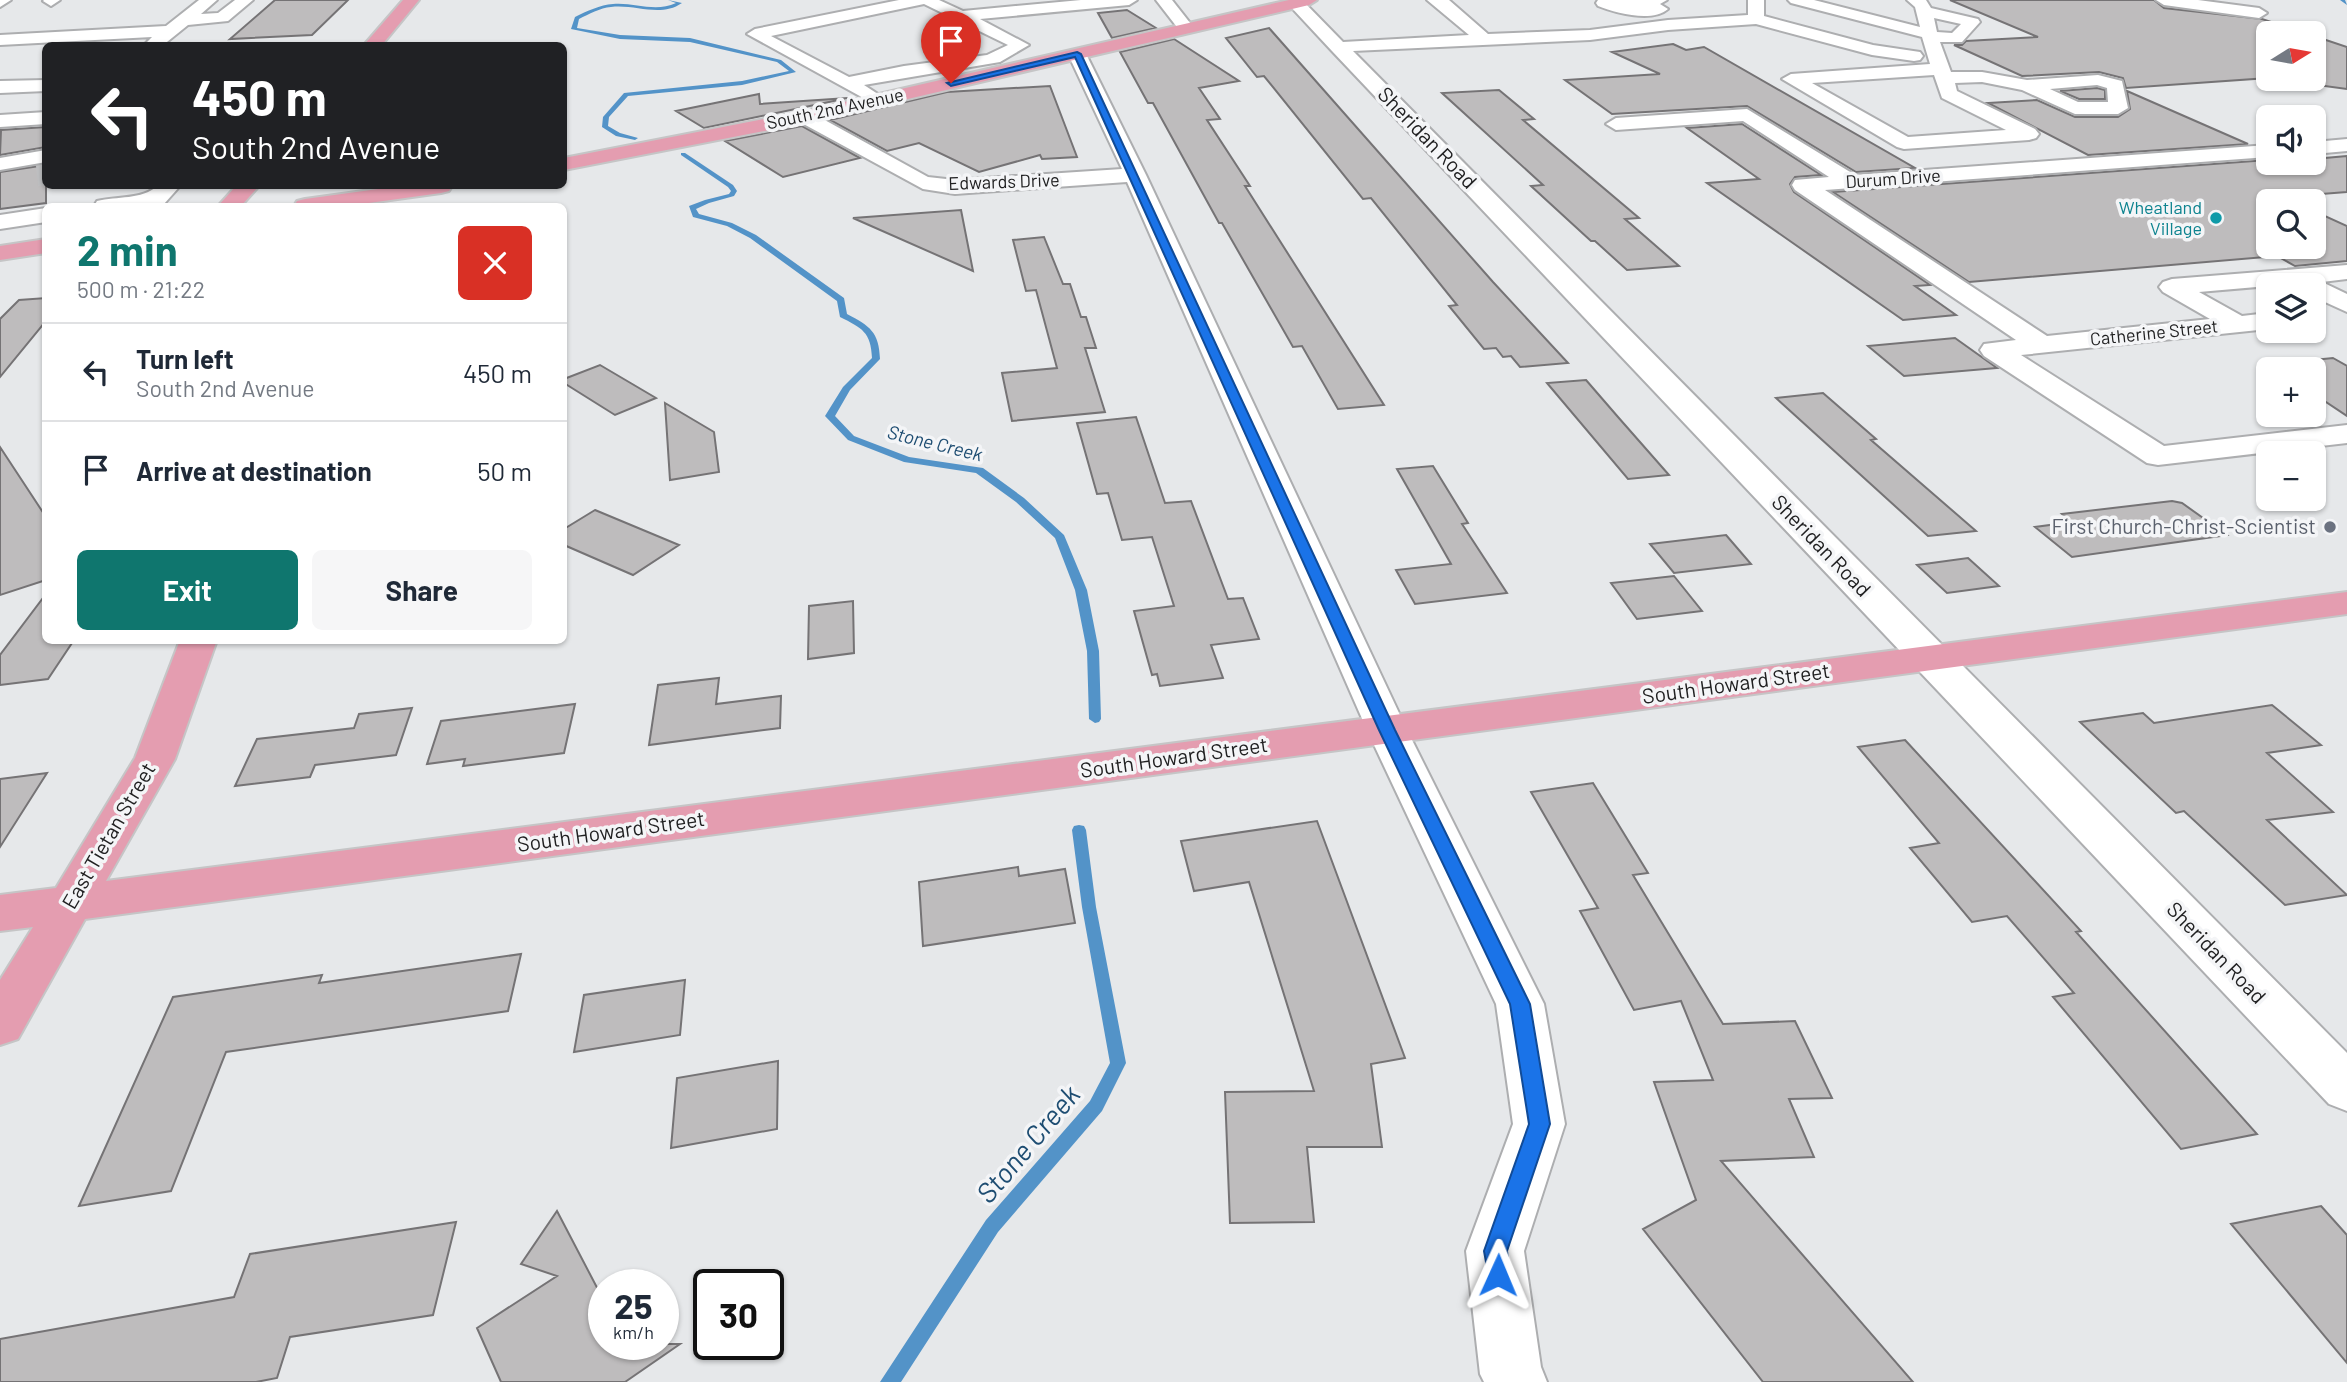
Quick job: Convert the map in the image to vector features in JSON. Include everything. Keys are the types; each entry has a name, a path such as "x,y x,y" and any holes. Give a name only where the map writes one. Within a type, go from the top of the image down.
{"main road":[{"path":"374,42 411,0"},
{"name":"South 2nd Avenue","path":"567,163 806,117 1302,1"},
{"path":"232,203 245,189"},
{"path":"326,203 421,189"},
{"path":"0,253 42,247"},
{"name":"South Howard Street","path":"0,912 2347,603"},
{"name":"East Tietan Street","path":"0,1024 155,759 198,644"}],"street":[{"path":"156,42 209,0"},
{"path":"183,20 222,18 245,0"},
{"path":"877,100 755,34 922,0"},
{"path":"846,83 904,71 977,62 1000,57 1021,45 927,0"},
{"path":"959,16 1129,0"},
{"path":"1164,0 1185,28"},
{"path":"1435,0 1442,2 1484,39"},
{"path":"1659,0 1604,3 1625,11 1728,5 1756,10 1872,50 1940,77"},
{"path":"1796,0 1921,18 1940,77 1949,94 2091,164"},
{"path":"2164,0 2259,13"},
{"name":"Sheridan Road","path":"1302,1 1338,47 2347,1088"},
{"path":"1338,47 1590,35 1756,10"},
{"path":"3,43 43,11"},
{"path":"129,33 157,13"},
{"path":"72,42 129,33 169,31"},
{"path":"3,43 42,46"},
{"path":"1077,54 1135,175 1387,730 1520,1004 1539,1124 1495,1251 1511,1374 1516,1382"},
{"path":"977,62 999,72"},
{"path":"0,72 42,69"},
{"path":"2027,85 1982,76 1791,79 1823,97 1847,102 1868,122 1904,143 2042,140"},
{"path":"0,87 42,85"},
{"path":"1802,111 1847,102"},
{"path":"1616,124 1774,113"},
{"path":"1949,117 1989,114"},
{"path":"1747,115 1852,182"},
{"name":"Edwards Drive","path":"806,117 923,183 956,187 1135,175"},
{"path":"0,121 42,118"},
{"path":"1868,122 1908,120"},
{"path":"2326,147 2347,145"},
{"name":"Durum Drive","path":"2040,344 1803,185 2256,152"},
{"path":"0,164 41,166"},
{"path":"0,180 41,166"},
{"path":"127,203 156,199 166,189"},
{"path":"0,222 42,216"},
{"path":"2326,278 2347,272"},
{"path":"2238,324 2172,287 2256,284"},
{"path":"2326,294 2347,304"},
{"path":"2326,316 2347,314"},
{"name":"Catherine Street","path":"2256,322 1994,350 2158,456 2347,434"}],"building":[{"path":"275,0 348,0 312,35 230,39"},
{"path":"1950,0 2154,0 2164,8 2268,21 2256,21 2256,79 2126,88 2123,78 2099,72 2022,76 1954,45 1962,45 1966,41 2038,37"},
{"path":"1127,10 1156,28 1112,38 1098,13"},
{"path":"1269,28 1568,363 1520,367 1511,356 1503,357 1496,348 1484,349 1449,306 1457,305 1371,198 1363,199 1264,76 1257,77 1226,38"},
{"path":"1174,39 1239,81 1199,88 1220,119 1207,120 1250,186 1245,186 1384,405 1338,409 1302,346 1293,347 1222,223 1219,223 1153,103 1148,103 1120,52"},
{"path":"2326,40 2347,47 2347,89 2326,86"},
{"path":"1673,44 1686,50 1704,47 1915,168 1856,172 1747,106 1612,114 1565,80 1660,74 1612,52"},
{"path":"1050,86 1077,157 1042,159 1040,155 979,172 919,143 887,151 830,120 947,92"},
{"path":"2097,88 2105,90 2105,99 2079,99 2060,91"},
{"path":"1499,90 1534,119 1523,120 1639,218 1625,219 1679,266 1627,270 1531,186 1543,185 1442,93"},
{"path":"2127,91 2248,144 2088,155 1988,103 2037,100 2075,117 2118,117 2130,109"},
{"path":"759,94 760,104 848,98 704,128 676,111"},
{"path":"1742,124 1821,175 1795,177 1790,184 1794,192 1930,285 1915,286 1956,315 1903,320 1707,183 1759,179 1687,128"},
{"path":"802,126 860,158 783,177 725,141"},
{"path":"42,127 42,148 0,155 1,130"},
{"name":"Wheatland Village","path":"2347,156 2347,192 2326,194 2326,189 2256,189 2256,258 1969,282 1833,192 2256,161 2256,175 2326,175 2326,158"},
{"path":"42,166 42,189 46,189 46,203 0,209 0,172"},
{"path":"961,210 973,271 853,218"},
{"name":"Wheatland Village","path":"2326,216 2347,226 2347,261 2295,266 2282,259 2326,259"},
{"path":"1044,237 1063,284 1070,284 1081,317 1086,317 1096,348 1085,348 1105,412 1012,421 1002,373 1057,368 1036,290 1026,291 1013,240"},
{"path":"42,298 42,326 0,377 0,319 19,300"},
{"path":"1955,338 1997,368 1904,376 1868,346"},
{"path":"2333,358 2347,366 2347,416 2326,402 2326,359"},
{"path":"600,365 656,398 615,415 567,385 567,378"},
{"path":"1586,380 1669,475 1628,479 1547,383"},
{"path":"1823,393 1876,439 1871,440 1976,531 1928,536 1776,398"},
{"path":"665,403 714,432 719,472 670,480"},
{"path":"1136,417 1165,503 1191,501 1228,599 1243,598 1259,639 1211,645 1223,678 1160,686 1157,674 1152,675 1134,611 1174,606 1152,537 1122,540 1108,493 1097,494 1077,423"},
{"path":"0,447 42,511 42,581 0,595"},
{"path":"1433,466 1468,523 1462,524 1507,593 1415,604 1396,570 1451,564 1397,469"},
{"path":"2172,501 2182,503 2227,535 2072,557 2035,527 2072,522 2062,514"},
{"path":"595,510 679,545 633,575 567,546 567,527"},
{"path":"1726,535 1751,564 1674,573 1650,544"},
{"path":"1968,558 1999,586 1947,593 1917,565"},
{"path":"1674,576 1702,611 1637,619 1611,583"},
{"path":"42,599 42,644 71,644 48,679 0,685 0,655"},
{"path":"853,601 854,653 808,659 809,606"},
{"path":"719,678 716,704 781,696 780,728 649,745 658,685"},
{"path":"575,704 564,753 463,766 465,759 427,764 441,721"},
{"path":"2272,705 2321,745 2267,753 2333,812 2267,820 2347,895 2285,905 2184,811 2176,813 2080,722 2143,713 2154,723"},
{"path":"412,708 396,755 315,765 310,777 235,786 257,739 354,728 359,714"},
{"path":"1905,740 2081,931 2076,932 2257,1134 2181,1149 2053,997 2074,993 2007,916 1972,922 1910,848 1939,843 1858,747"},
{"path":"47,773 0,847 0,779"},
{"path":"1593,783 1648,873 1633,875 1723,1024 1795,1021 1832,1098 1789,1099 1814,1157 1721,1161 1913,1382 1763,1382 1643,1229 1696,1200 1654,1082 1713,1080 1681,1001 1634,1010 1580,911 1598,908 1531,792"},
{"path":"1317,821 1405,1058 1371,1064 1382,1147 1307,1147 1314,1222 1230,1223 1225,1092 1314,1091 1249,882 1194,891 1181,841"},
{"path":"1018,867 1019,876 1065,869 1075,923 923,946 919,882"},
{"path":"521,954 508,1011 226,1052 171,1191 79,1206 173,997 322,975 319,983"},
{"path":"685,980 680,1035 574,1052 584,995"},
{"path":"778,1061 777,1129 671,1148 677,1078"},
{"path":"2321,1206 2347,1235 2347,1363 2231,1224"},
{"path":"557,1211 588,1270 588,1360 657,1360 625,1382 501,1382 477,1328 557,1276 521,1264"},
{"path":"456,1222 433,1315 290,1337 277,1378 256,1382 0,1382 0,1339 234,1297 250,1254"}],"waterway":[{"name":"Stone Creek","path":"635,138 618,135 605,127 606,117 626,94 742,83 793,72 779,61 690,40 620,37 574,29 577,18 600,8 623,5 664,9 680,3 670,0"},
{"path":"2342,0 2347,4"},
{"name":"Stone Creek","path":"683,154 731,186 734,191 732,195 692,208 696,215 730,225 753,236 841,300 843,315 864,327 872,336 876,359 846,389 830,416 851,438 907,460 979,470 1020,500 1060,537 1081,590 1093,651 1095,719"},
{"name":"Stone Creek","path":"890,1382 992,1226 1096,1106 1118,1063 1089,907 1079,830"}],"tunnel":[{"path":"37,175 42,174"}],"place":[{"name":"Wheatland Village","path":"2216,218"},
{"name":"First Church-Christ-Scientist","path":"2330,527"}],"route":[{"path":"951,83 1077,54 1135,175 1387,730 1520,1004 1539,1124 1495,1251 1498,1275"}]}
